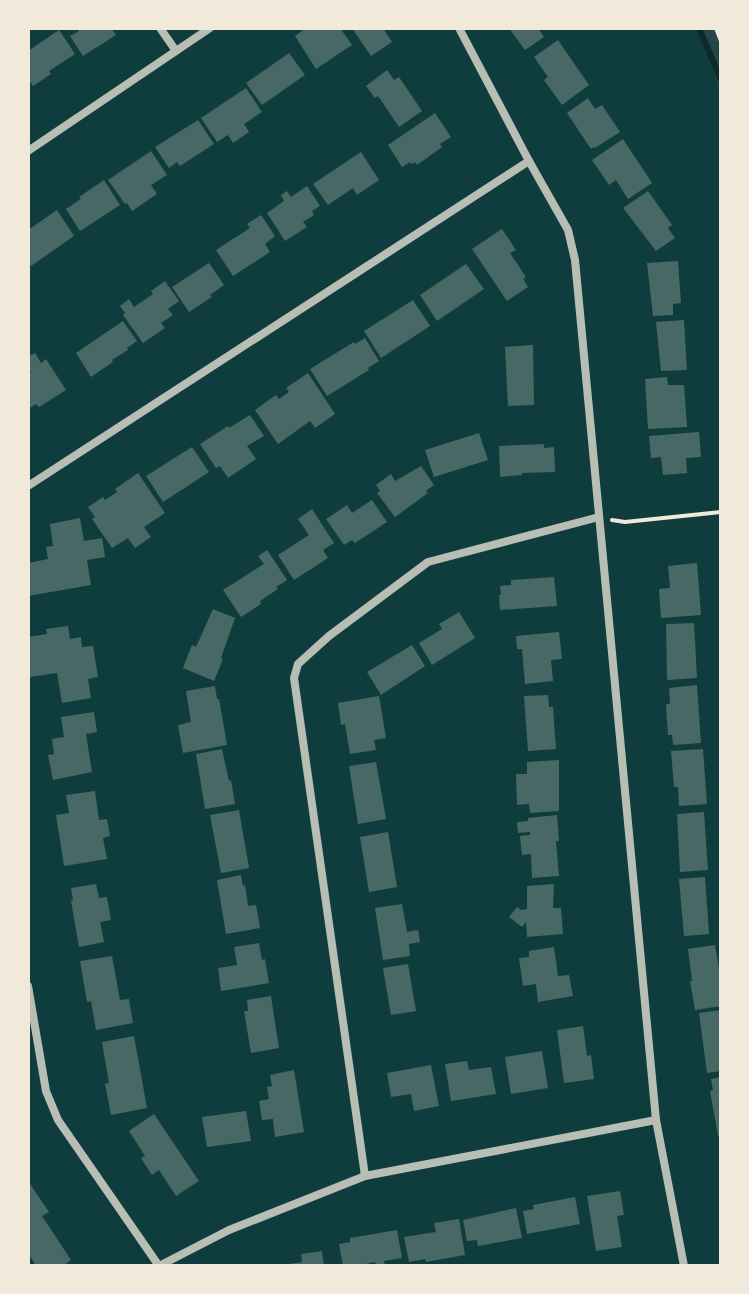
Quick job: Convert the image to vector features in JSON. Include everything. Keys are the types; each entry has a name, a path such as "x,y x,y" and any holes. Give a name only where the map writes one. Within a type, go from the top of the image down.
{"street":[{"path":"160,28 176,51"},
{"path":"28,151 210,28"},
{"path":"459,28 568,230 575,260 656,1120 684,1266"},
{"path":"28,486 529,161"},
{"path":"365,1176 294,678 298,664 329,636 428,562 599,517"},
{"path":"28,986 46,1091 58,1120 159,1266 229,1230 365,1176 656,1120"}],"path":[{"path":"716,28 721,41"},
{"path":"599,517 625,522 721,512"}],"shaded area":[{"path":"698,28 721,28 721,93"}],"building":[{"path":"77,28 111,28 116,35 83,56 70,36 79,31"},
{"path":"306,28 321,28 322,31 340,28 352,45 316,69 295,36"},
{"path":"352,28 383,28 392,42 371,56"},
{"path":"509,28 538,28 544,37 525,50"},
{"path":"59,30 75,54 33,86 28,79 28,51"},
{"path":"558,40 589,85 562,105 544,80 548,77 534,57"},
{"path":"289,53 305,75 262,105 246,83"},
{"path":"387,70 394,80 399,77 422,111 399,127 378,96 375,98 366,86"},
{"path":"246,88 262,112 244,124 249,132 233,143 228,135 217,142 201,118"},
{"path":"588,98 595,109 602,105 620,132 591,149 567,113"},
{"path":"435,113 451,137 417,165 410,162 402,167 388,145"},
{"path":"198,120 214,144 180,166 177,162 169,168 155,147"},
{"path":"623,139 652,183 628,199 616,180 609,185 592,160"},
{"path":"151,151 167,175 151,185 157,194 132,211 108,180"},
{"path":"361,152 379,180 357,195 353,188 328,205 313,184"},
{"path":"104,180 120,205 80,231 66,209"},
{"path":"307,186 320,206 312,211 314,215 303,222 307,227 285,241 267,213 284,201 281,195 287,191 291,197"},
{"path":"648,191 672,225 668,228 675,238 656,251 623,208"},
{"path":"57,210 74,236 31,266 28,261 28,230"},
{"path":"261,215 275,236 265,244 270,252 233,276 216,250 250,228 247,224"},
{"path":"502,229 516,250 510,253 526,277 523,279 528,287 507,301 472,249"},
{"path":"678,261 681,303 673,304 673,315 653,316 647,263"},
{"path":"209,263 224,285 189,312 172,287"},
{"path":"466,264 484,289 437,321 420,295"},
{"path":"165,281 179,301 168,309 173,315 161,323 165,328 143,343 120,306 129,299 134,307"},
{"path":"413,300 430,326 381,358 364,331"},
{"path":"684,320 687,370 661,371 656,322"},
{"path":"123,321 137,341 91,377 76,353"},
{"path":"365,338 379,361 327,396 310,369"},
{"path":"533,345 534,405 508,406 505,347"},
{"path":"35,353 41,363 46,359 66,390 39,407 36,404 28,409 28,374 31,372 28,357"},
{"path":"308,373 335,414 315,428 310,421 278,444 255,410 276,395 279,399 289,392 286,388"},
{"path":"667,377 668,385 684,385 687,427 648,429 645,379"},
{"path":"250,415 264,436 247,446 256,459 228,478 220,466 216,468 200,444"},
{"path":"699,432 701,457 686,458 687,473 663,475 661,457 651,458 649,436"},
{"path":"479,433 488,460 434,477 425,450"},
{"path":"544,444 544,448 554,447 555,472 500,477 499,446"},
{"path":"192,447 209,472 163,502 146,476"},
{"path":"421,466 434,485 395,517 377,493 380,491 376,485 391,474 395,481"},
{"path":"138,473 165,513 144,527 151,537 135,548 128,538 112,548 92,519 95,517 88,507 117,492 115,489"},
{"path":"372,500 387,522 355,543 352,540 344,545 326,519 347,505 352,513"},
{"path":"312,509 334,543 323,550 328,558 294,580 278,555 309,535 298,519"},
{"path":"80,518 84,541 102,538 105,557 87,560 91,585 28,596 28,563 48,559 46,547 53,546 50,524"},
{"path":"267,550 287,580 260,601 261,604 241,617 223,590 264,564 258,556"},
{"path":"697,563 701,615 661,618 659,589 670,588 668,566"},
{"path":"554,577 557,606 500,610 500,586 511,585 511,580"},
{"path":"213,609 235,618 214,681 183,668 192,645 196,647"},
{"path":"459,612 475,638 432,665 419,643 442,629 439,624"},
{"path":"694,623 697,678 667,680 666,624"},
{"path":"68,626 70,639 81,637 82,647 93,646 98,677 88,679 91,698 62,703 57,673 30,677 28,637 47,634 46,629"},
{"path":"559,632 562,659 551,660 553,681 525,684 522,649 517,649 516,636"},
{"path":"412,645 425,666 381,695 367,672"},
{"path":"697,685 701,743 673,745 672,735 668,735 666,704 670,704 669,688"},
{"path":"215,686 227,745 183,753 178,725 191,722 186,691"},
{"path":"548,695 549,707 553,707 556,749 528,751 524,696"},
{"path":"379,696 386,738 374,740 376,750 350,754 338,703"},
{"path":"94,712 97,732 86,734 92,772 53,780 48,755 54,754 52,739 64,737 61,717"},
{"path":"222,749 235,804 205,809 196,754"},
{"path":"703,749 707,804 679,806 671,751"},
{"path":"559,760 559,811 530,813 529,804 517,805 516,774 527,774 527,762"},
{"path":"376,762 386,819 358,824 349,766"},
{"path":"95,791 99,820 107,819 110,836 103,838 107,859 64,866 56,815 69,813 66,795"},
{"path":"239,810 249,868 221,873 210,815"},
{"path":"704,812 708,870 680,872 677,814"},
{"path":"557,815 559,876 532,878 531,854 522,855 520,836 530,835 530,832 518,833 517,822"},
{"path":"388,832 397,887 369,892 360,837"},
{"path":"241,875 248,906 256,905 260,928 226,934 217,880"},
{"path":"705,877 709,934 684,936 679,879"},
{"path":"96,884 99,898 107,897 111,920 100,922 104,942 79,947 71,888"},
{"path":"554,884 553,908 561,908 563,934 527,937 526,922 522,927 509,917 517,907 527,909 527,886"},
{"path":"402,904 407,932 418,930 420,942 409,944 410,956 383,960 375,908"},
{"path":"259,943 269,983 221,991 218,968 237,965 234,947"},
{"path":"715,945 721,981 721,1006 695,1010 688,949"},
{"path":"554,947 558,976 569,975 573,996 538,1002 536,984 523,986 519,958 529,957 529,951"},
{"path":"112,956 120,1000 129,999 133,1023 96,1030 91,1001 87,1002 80,961"},
{"path":"408,964 416,1011 391,1015 383,968"},
{"path":"271,996 279,1048 251,1053 244,1011 248,1011 247,1000"},
{"path":"721,1010 721,1071 707,1073 699,1013"},
{"path":"583,1026 594,1079 564,1083 557,1030"},
{"path":"134,1036 147,1108 111,1115 102,1042"},
{"path":"542,1051 548,1088 511,1094 505,1057"},
{"path":"467,1061 469,1070 491,1067 496,1094 451,1101 445,1064"},
{"path":"431,1065 439,1106 414,1111 411,1094 391,1097 387,1073"},
{"path":"294,1070 304,1132 275,1137 273,1119 262,1120 259,1101 269,1099 267,1087 272,1086 270,1075"},
{"path":"721,1077 721,1135 718,1136 710,1091 713,1090 711,1079"},
{"path":"246,1111 251,1141 207,1147 202,1117"},
{"path":"154,1114 199,1181 176,1196 159,1170 152,1175 141,1158 145,1156 129,1131"},
{"path":"28,1181 49,1212 42,1216 71,1260 63,1266 36,1266 28,1253"},
{"path":"620,1191 624,1215 617,1216 622,1247 596,1251 587,1196"},
{"path":"575,1197 580,1224 527,1234 523,1211 534,1209 533,1205"},
{"path":"516,1208 522,1238 478,1246 477,1240 467,1241 463,1220"},
{"path":"459,1219 465,1255 409,1262 404,1237 436,1232 434,1223"},
{"path":"397,1230 402,1258 384,1261 385,1266 376,1266 375,1262 343,1266 339,1244 350,1242 350,1238"},
{"path":"322,1251 324,1266 289,1266 302,1262 301,1254"}],"waterway":[{"path":"699,28 721,80"}]}
